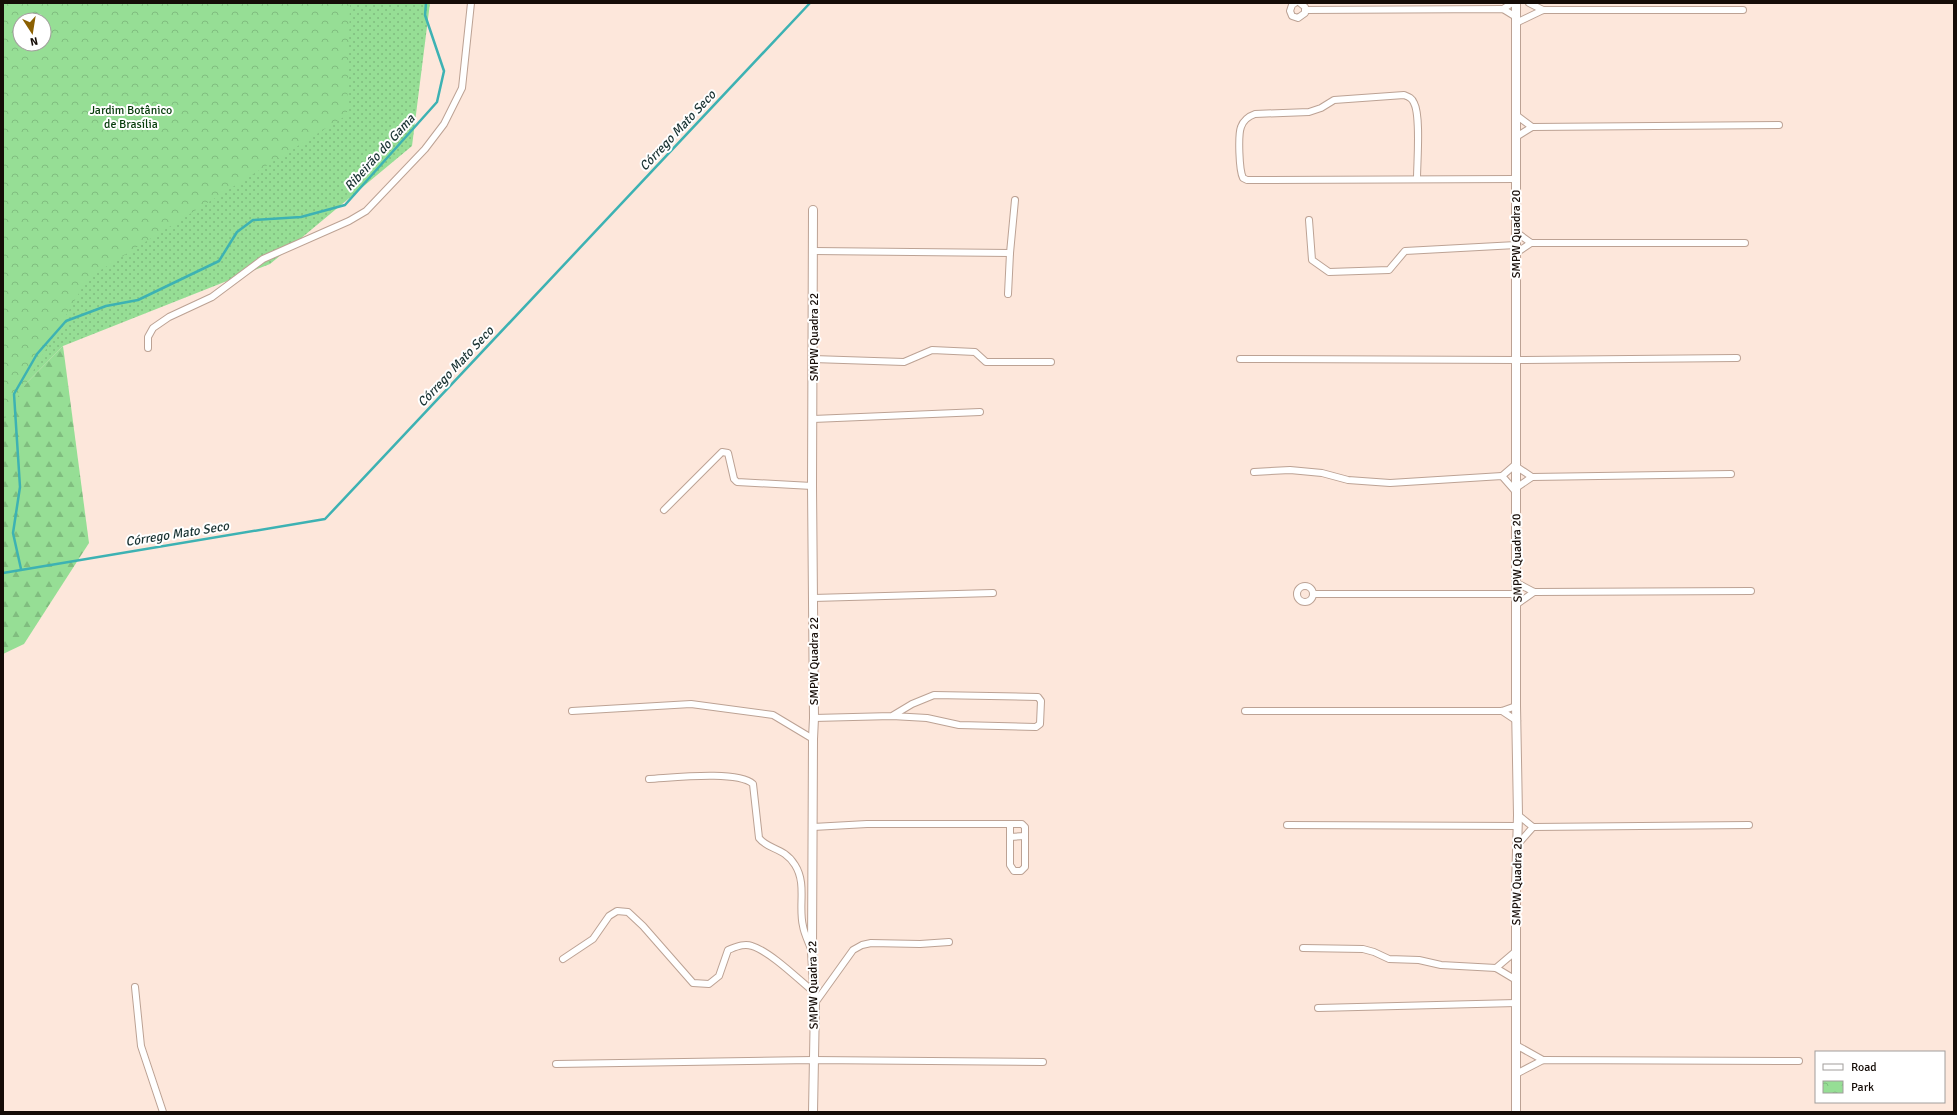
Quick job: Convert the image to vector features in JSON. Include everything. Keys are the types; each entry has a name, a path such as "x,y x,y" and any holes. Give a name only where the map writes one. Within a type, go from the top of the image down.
{"street":[{"path":"148,348 148,337 153,328 169,317 212,297 263,259 349,221 366,211 425,149 444,124 462,88 471,3"},
{"path":"1295,3 1290,8 1292,16 1301,18 1305,10"},
{"path":"1300,3 1305,10"},
{"path":"1305,10 1502,9 1512,3"},
{"name":"SMPW Quadra 20","path":"1516,3 1516,490 1518,604 1516,706 1518,815 1516,887 1516,1112"},
{"path":"1528,17 1529,3 1543,10"},
{"path":"1502,9 1516,20 1528,17 1543,10 1743,10"},
{"path":"1417,179 1417,113 1414,102 1404,95 1334,100 1321,108 1309,112 1255,114 1247,118 1241,128 1240,170 1243,178 1247,180 1516,179"},
{"path":"1516,115 1532,127"},
{"path":"1516,137 1532,127 1779,125"},
{"path":"1008,294 1015,200"},
{"name":"SMPW Quadra 22","path":"813,210 814,359 812,486 814,718 812,952 815,993 813,1112"},
{"path":"1309,220 1312,260 1329,272 1390,270 1405,251 1516,249 1531,243 1745,243"},
{"path":"1516,232 1531,243"},
{"path":"814,251 1010,252"},
{"path":"814,359 904,362 932,350 975,352 986,362 1051,362"},
{"path":"1240,359 1516,360 1738,358"},
{"path":"813,418 980,412"},
{"path":"664,510 722,452 728,453 734,479 737,482 812,486"},
{"path":"1254,472 1290,470 1322,473 1348,480 1390,483 1502,476 1517,465 1532,477"},
{"path":"1502,476 1516,490 1532,477 1731,474"},
{"path":"1517,583 1534,592 1751,591"},
{"path":"1518,604 1534,592"},
{"path":"813,598 993,593"},
{"path":"1313,594 1517,594"},
{"path":"814,718 892,716 927,718 959,725 1036,727 1040,724 1041,701 1038,697 934,695 912,704 892,716"},
{"path":"572,711 691,704 774,715 813,739"},
{"path":"1245,711 1502,711 1516,706"},
{"path":"1502,711 1517,721"},
{"path":"649,778 721,776 749,780 753,784 759,838 762,842 786,854 796,866 801,882 802,925 812,952"},
{"path":"1518,815 1533,827 1749,825"},
{"path":"813,827 867,824 1010,824 1022,824 1025,827 1025,836 1024,867 1021,871 1014,871 1010,865 1010,824"},
{"path":"1287,825 1518,826"},
{"path":"1518,844 1533,827"},
{"path":"1010,836 1025,836"},
{"path":"563,959 593,939 609,916 617,911 628,912 643,926 693,983 709,984 719,976 728,950 740,945 752,946 772,958 815,993"},
{"path":"815,1003 853,950 862,945 949,942"},
{"path":"1303,948 1363,949 1389,959 1419,960 1441,966 1496,968 1516,980"},
{"path":"1496,968 1516,951"},
{"path":"135,986 141,1046 163,1112"},
{"path":"1318,1008 1516,1004"},
{"path":"1516,1045 1543,1060"},
{"path":"556,1064 813,1060 1043,1062"},
{"path":"1516,1074 1543,1060 1799,1061"}],"green space":[{"name":"Jardim Botânico de Brasília","path":"3,3 430,3 412,146 270,264 63,346 3,407"},
{"name":"Jardim Botânico de Brasília","path":"3,3 350,3 347,115 88,278 3,422"},
{"path":"63,346 89,543 24,644 3,654 3,407"}],"waterway":[{"name":"Ribeirão do Gama","path":"21,569 13,533 20,487 14,394 37,354 66,321 106,306 138,300 219,261 237,232 253,220 301,217 345,205 437,102 444,71 425,15 426,3"},
{"name":"Córrego Mato Seco","path":"3,573 325,519 810,3"}]}
